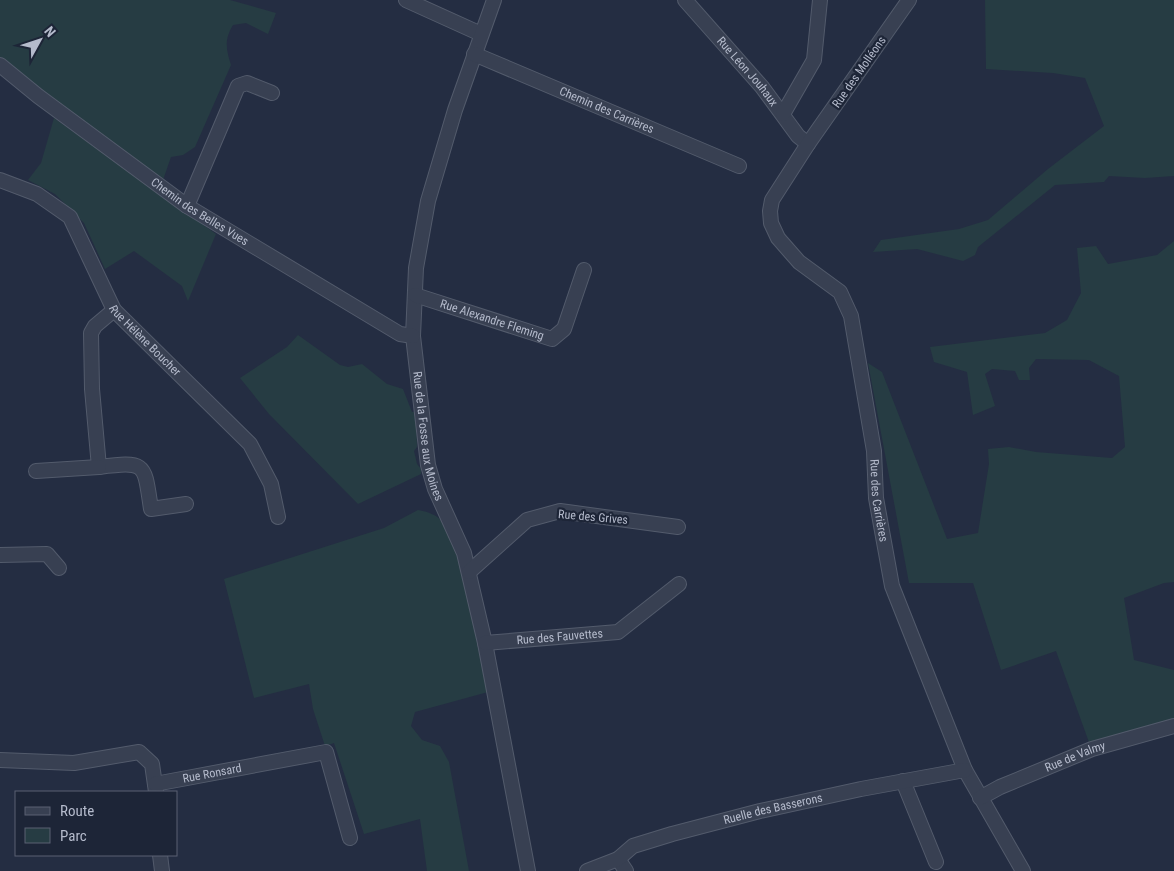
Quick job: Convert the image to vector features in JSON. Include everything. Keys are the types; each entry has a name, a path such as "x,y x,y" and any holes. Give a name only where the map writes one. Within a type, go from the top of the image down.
{"street":[{"path":"406,0 481,34"},
{"name":"Rue de la Fosse aux Moines","path":"494,0 474,54 428,201 416,268 413,336 428,466 436,489 464,552 469,572 485,643 528,871"},
{"name":"Rue Léon Jouhaux","path":"685,0 783,114 798,136 808,144"},
{"path":"783,114 814,60 820,0"},
{"name":"Rue des Molléons","path":"808,144 909,0"},
{"name":"Chemin des Carrières","path":"474,54 739,166"},
{"name":"Chemin des Belles Vues","path":"0,65 38,96 187,206 400,334 413,336"},
{"path":"187,206 238,86 247,83 272,93"},
{"name":"Rue des Carrières","path":"808,144 772,200 771,223 778,238 790,253 834,286 845,300 852,322 874,451 876,498 892,586 965,770 1023,871"},
{"name":"Rue Hélène Boucher","path":"0,180 37,194 70,217 114,310 250,444 270,484 278,517"},
{"name":"Rue Alexandre Fleming","path":"415,295 552,339 564,329 584,270"},
{"path":"99,467 92,389 91,333 95,326 114,310"},
{"path":"36,471 130,463 143,469 146,474 152,509 186,504"},
{"name":"Rue des Grives","path":"469,572 527,520 560,511 678,527"},
{"path":"0,555 47,554 59,568"},
{"name":"Rue des Fauvettes","path":"485,643 618,632 679,584"},
{"name":"Rue de Valmy","path":"980,798 1000,787 1092,749 1174,726"},
{"name":"Rue Ronsard","path":"0,760 74,763 139,752 152,764 155,788 326,752 350,838"},
{"name":"Ruelle des Basserons","path":"587,871 622,865 633,846 672,834 760,811 965,770"},
{"path":"903,781 936,862"},
{"path":"160,856 162,871"}],"green space":[{"path":"0,0 230,0 276,13 268,34 246,23 233,25 228,35 227,45 231,65 195,147 183,155 171,157 163,180 0,58"},
{"path":"985,0 1174,0 1174,176 1145,178 1109,176 1104,182 1055,185 978,247 975,255 963,261 917,249 873,252 881,240 959,229 988,220 1048,169 1104,126 1085,78 1053,73 986,69"},
{"path":"54,118 216,234 188,301 182,286 134,251 105,269 84,223 55,194 28,180 41,163"},
{"path":"1174,241 1174,582 1164,583 1124,598 1134,660 1174,670 1174,719 1090,745 1056,651 1001,670 973,583 909,583 868,363 882,372 947,539 978,533 989,464 988,449 1009,447 1036,452 1112,458 1125,447 1119,376 1089,360 1036,359 1029,368 1030,380 1019,380 1015,371 992,369 985,374 995,406 973,415 967,372 934,362 930,347 1045,333 1067,320 1081,293 1077,248 1096,246 1108,264 1157,255"},
{"path":"298,335 340,365 348,367 362,364 387,384 403,389 412,412 416,412 417,447 414,451 421,474 358,504 269,414 240,378 287,347"},
{"path":"418,510 437,517 442,521 449,533 463,575 488,692 415,712 411,726 422,740 440,746 449,762 469,871 427,871 420,819 364,834 334,743 325,746 313,709 309,684 254,698 224,579 384,528"}]}
